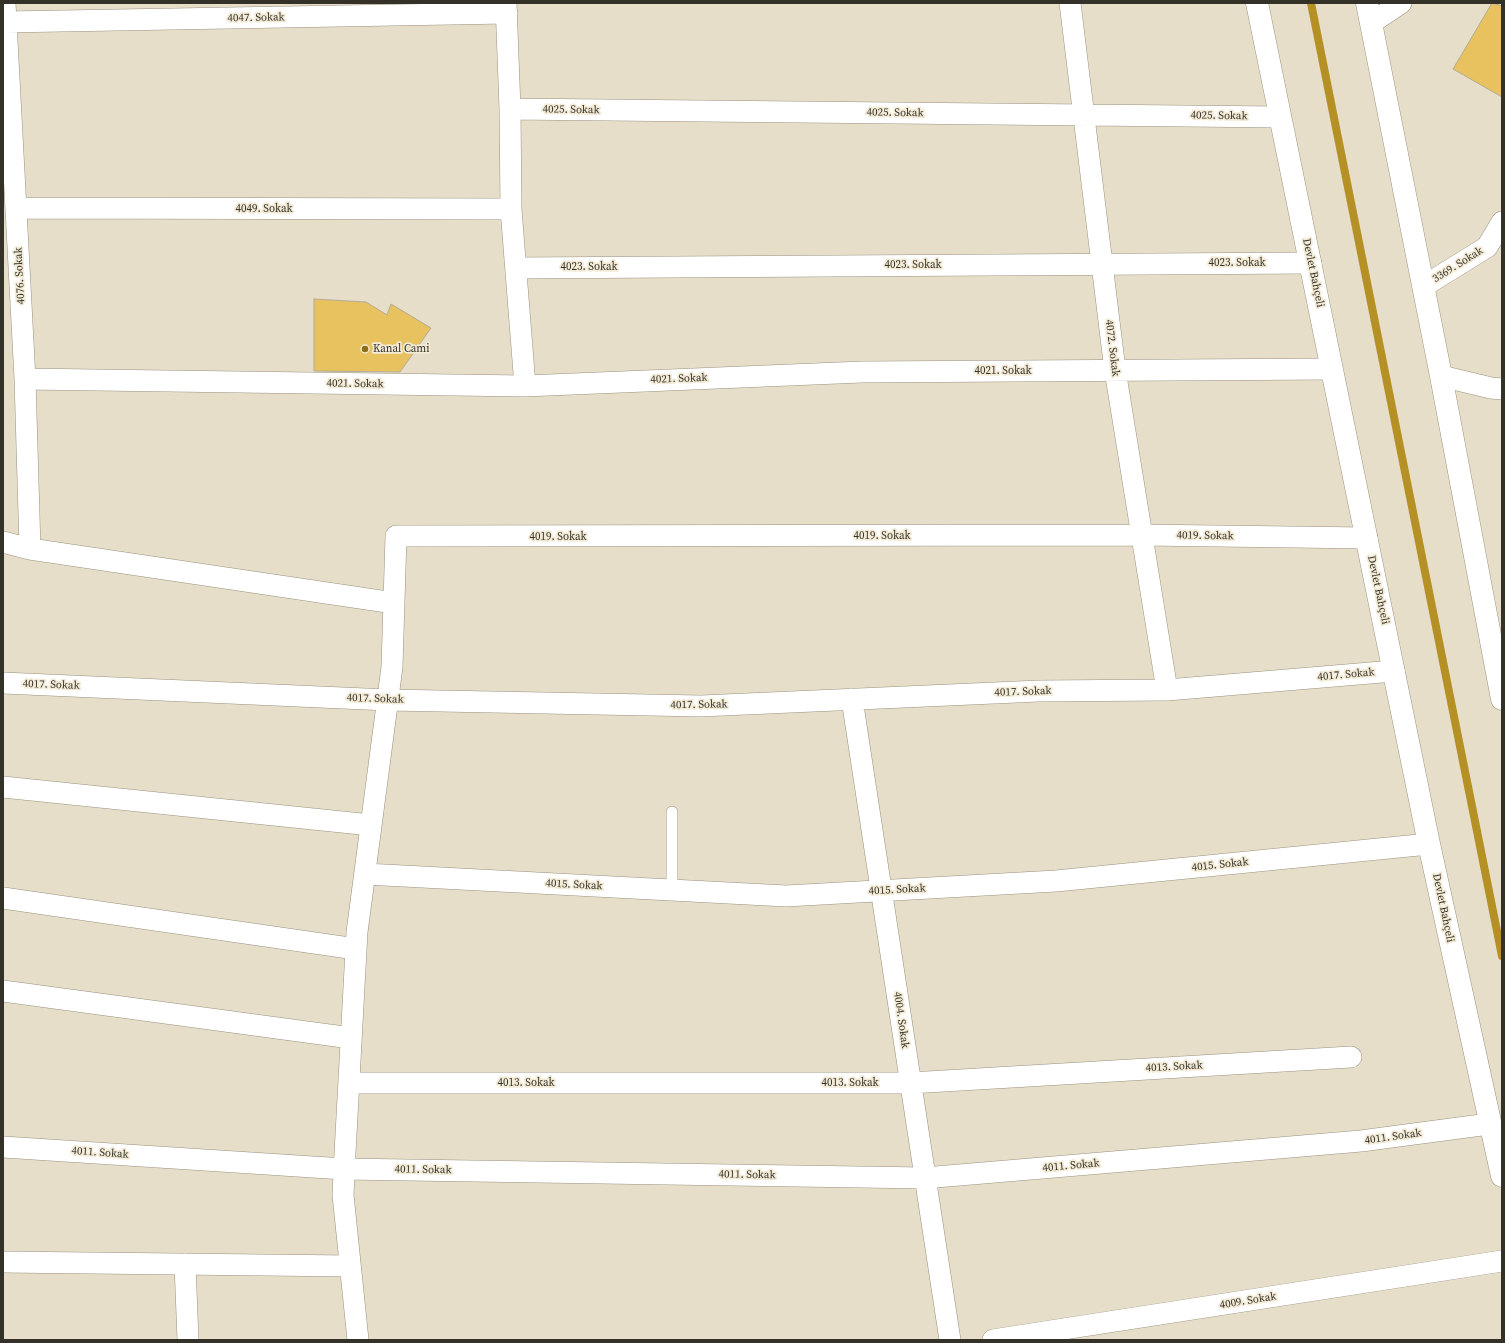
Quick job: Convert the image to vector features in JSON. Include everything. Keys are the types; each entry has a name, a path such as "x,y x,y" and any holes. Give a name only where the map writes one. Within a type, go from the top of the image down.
{"street":[{"name":"4072. Sokak","path":"1070,3 1085,115 1115,370 1168,690"},
{"name":"Devlet Bahçeli","path":"1257,3 1429,844 1489,1124 1502,1176"},
{"path":"1401,3 1369,13 1497,651 1502,699"},
{"path":"507,8 511,209 526,386"},
{"name":"4047. Sokak","path":"5,13 507,8"},
{"name":"4076. Sokak","path":"5,13 26,379 30,549"},
{"name":"4025. Sokak","path":"510,109 1280,117"},
{"name":"4049. Sokak","path":"17,208 511,209"},
{"name":"3369. Sokak","path":"1424,286 1487,248 1502,222"},
{"name":"4023. Sokak","path":"516,268 1311,263"},
{"name":"4021. Sokak","path":"26,379 526,386 862,372 1332,369"},
{"path":"1441,376 1491,388 1502,389"},
{"name":"4019. Sokak","path":"394,602 396,536 1142,535 1367,538"},
{"path":"3,542 30,549 394,602 392,667 356,949 344,1169 343,1195 358,1340"},
{"name":"4017. Sokak","path":"3,683 388,700 701,706 1039,692 1168,690 1394,671"},
{"name":"4004. Sokak","path":"852,699 924,1178 950,1340"},
{"path":"3,786 371,825"},
{"name":"4015. Sokak","path":"365,874 786,896 1056,882 1429,844"},
{"path":"3,898 356,949"},
{"path":"3,991 351,1038"},
{"name":"4013. Sokak","path":"349,1083 910,1083 1351,1057"},
{"name":"4011. Sokak","path":"3,1147 344,1169 924,1178 1361,1141 1489,1124"},
{"name":"4009. Sokak","path":"993,1340 1502,1261"},
{"path":"3,1262 350,1266"},
{"path":"185,1264 188,1340"}],"lane":[{"path":"672,812 672,890"}],"building":[{"path":"1492,3 1502,6 1502,97 1453,69"},
{"name":"Kanal Cami","path":"314,299 366,302 387,315 391,304 431,328 400,372 314,371"}],"waterway":[{"path":"1311,3 1502,956"}],"place":[{"name":"Kanal Cami","path":"365,349"}]}
